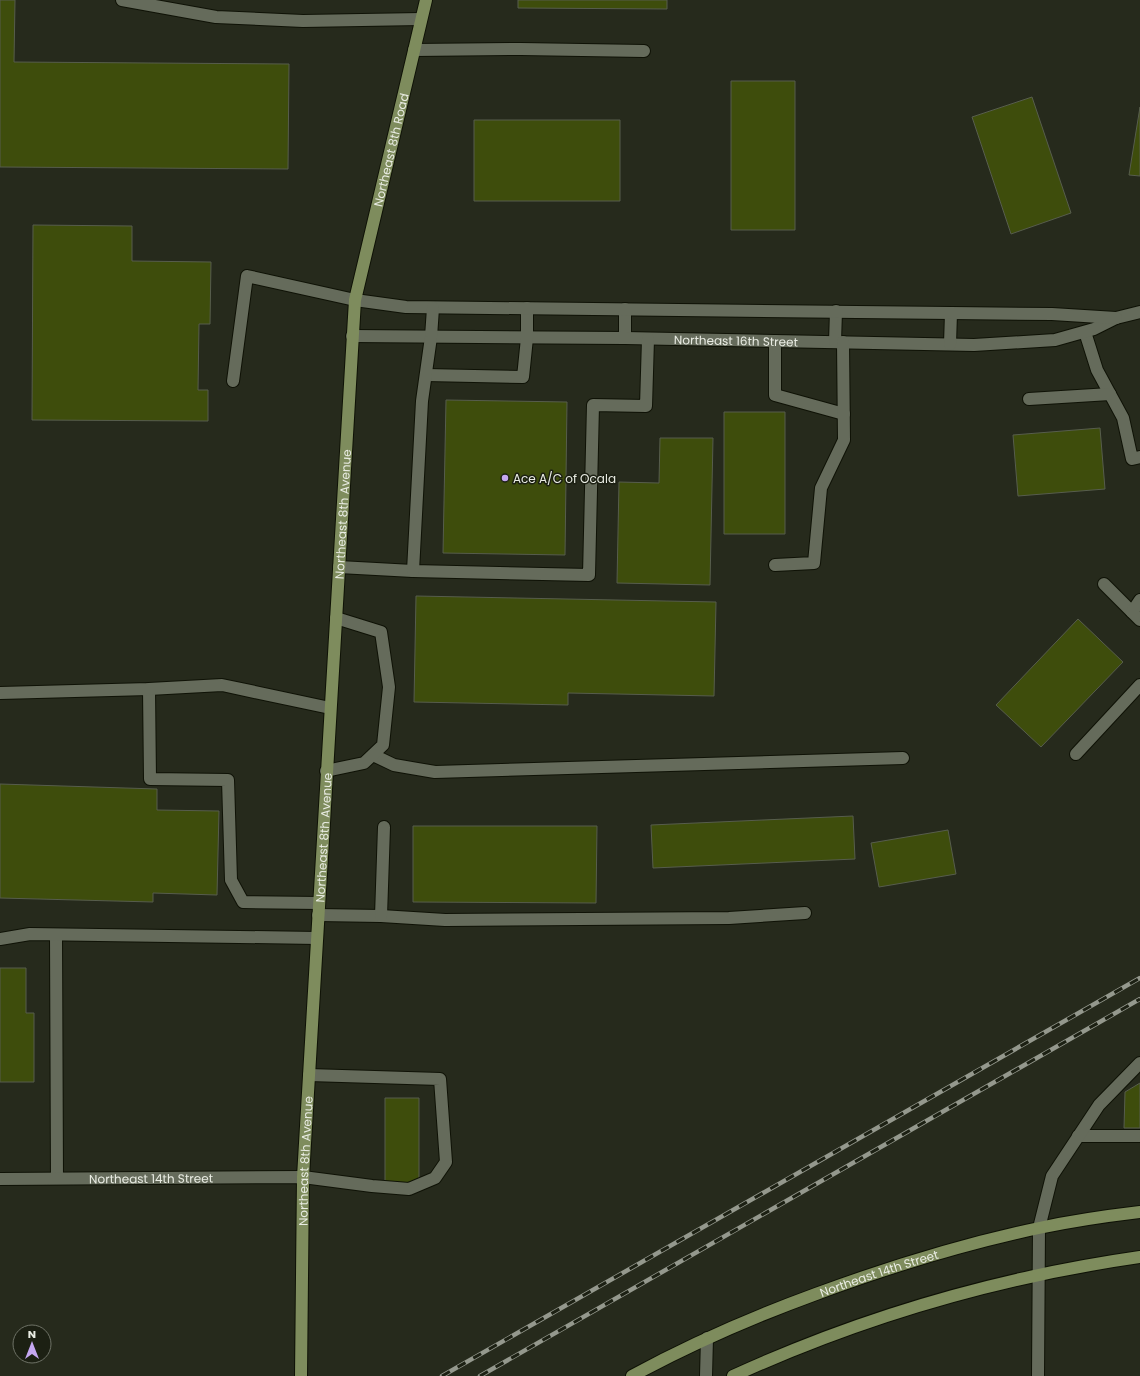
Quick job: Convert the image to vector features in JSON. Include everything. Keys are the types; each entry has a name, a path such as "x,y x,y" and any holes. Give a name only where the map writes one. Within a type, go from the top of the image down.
{"main road":[{"name":"Northeast 8th Road","path":"355,300 426,0"},
{"name":"Northeast 8th Avenue","path":"300,1376 303,1177 355,300"},
{"name":"Northeast 14th Street","path":"632,1376 707,1338 783,1306 865,1276 957,1248 1040,1228 1140,1212"},
{"path":"733,1376 808,1344 940,1299 1039,1275 1140,1257"}],"street":[{"path":"122,0 216,17 303,21 421,19"},
{"path":"414,50 521,49 644,51"},
{"name":"Northeast 16th Street","path":"233,381 247,276 355,300 406,307 1052,314 1116,318"},
{"path":"413,572 422,401 431,337 433,308"},
{"path":"426,374 523,377 527,338 527,308"},
{"path":"624,309 625,338"},
{"path":"775,565 814,563 821,488 844,440 844,414 836,311"},
{"name":"Northeast 16th Street","path":"352,336 625,338 974,345 1055,340 1094,330 1116,318 1140,312"},
{"path":"950,344 951,313"},
{"path":"1085,332 1097,370 1123,418 1132,459 1140,457"},
{"path":"339,567 413,572 589,575 592,405 646,406 648,339"},
{"path":"775,341 775,395 844,414"},
{"path":"1029,399 1110,394"},
{"path":"1104,584 1136,616"},
{"path":"1136,616 1140,600"},
{"path":"326,772 364,763 383,745 389,687 381,632 336,618"},
{"path":"0,693 149,689 222,685 330,708"},
{"path":"1076,754 1140,685"},
{"path":"149,689 150,779 228,780 231,880 243,902 381,916 445,920 729,918 804,913"},
{"path":"373,755 394,765 435,772 903,758"},
{"path":"381,916 384,827"},
{"path":"0,939 30,934 317,938"},
{"path":"56,934 57,1178"},
{"path":"1038,1376 1040,1228 1052,1176 1099,1105 1140,1063"},
{"name":"Northeast 14th Street","path":"0,1179 303,1177 409,1189 435,1178 446,1162 440,1079 309,1075"},
{"path":"1078,1136 1140,1136"},
{"path":"706,1376 707,1338"}],"building":[{"path":"0,0 15,0 14,62 289,64 288,169 0,167"},
{"path":"518,0 667,0 667,9 518,8"},
{"path":"731,81 795,81 795,230 731,230"},
{"path":"1032,97 1071,213 1011,234 972,117"},
{"path":"1140,107 1140,176 1129,175"},
{"path":"474,120 620,120 620,201 474,201"},
{"path":"33,225 132,226 132,261 211,262 210,324 199,324 198,390 208,390 208,421 32,420"},
{"name":"Ace A/C of Ocala","path":"446,400 567,402 565,555 443,553"},
{"path":"724,412 785,412 785,534 724,534"},
{"path":"1100,428 1105,489 1018,496 1013,435"},
{"path":"660,438 713,438 710,585 617,583 619,482 659,483"},
{"path":"416,596 716,602 714,696 568,693 568,705 414,702"},
{"path":"1078,619 1123,662 1041,747 996,705"},
{"path":"0,784 157,789 157,810 219,811 217,895 153,893 153,902 0,898"},
{"path":"853,816 855,859 653,868 651,825"},
{"path":"413,826 597,826 596,903 413,902"},
{"path":"948,830 956,874 879,887 871,843"},
{"path":"0,968 26,968 26,1013 34,1013 34,1082 0,1082"},
{"path":"1140,1083 1140,1128 1124,1128 1125,1092"},
{"path":"385,1098 419,1098 419,1184 385,1184"}],"railway":[{"path":"442,1376 1140,978"},
{"path":"480,1376 1140,999"}],"place":[{"name":"Ace A/C of Ocala","path":"505,478"}]}
